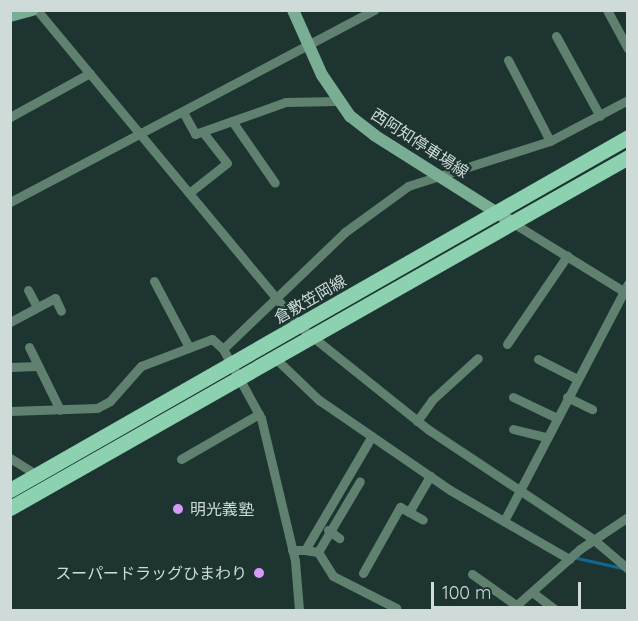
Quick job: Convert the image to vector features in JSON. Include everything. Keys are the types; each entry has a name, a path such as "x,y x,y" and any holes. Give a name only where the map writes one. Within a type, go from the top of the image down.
{"main road":[{"path":"10,16 32,10"},
{"name":"西阿知停車場線","path":"293,10 308,46 338,101 363,127 494,213 513,223"},
{"name":"倉敷笠岡線","path":"10,508 234,372 299,326 627,137"},
{"name":"倉敷笠岡線","path":"10,490 234,372 275,358 627,157"}],"street":[{"path":"37,10 142,133 276,301 299,326 314,335 360,379 417,421 593,539 627,569"},
{"path":"10,202 374,10"},
{"path":"607,10 627,49"},
{"path":"556,36 600,116"},
{"path":"508,60 550,141"},
{"path":"10,117 90,73"},
{"path":"223,349 276,301 329,246 385,201 408,186 550,141 627,100"},
{"path":"183,112 195,134 286,102 338,101"},
{"path":"232,121 275,183"},
{"path":"189,193 226,163 203,132"},
{"path":"505,519 567,397 626,290 513,223"},
{"path":"507,344 567,256"},
{"path":"154,282 189,347"},
{"path":"28,290 37,307"},
{"path":"10,322 55,298 62,311"},
{"path":"10,411 97,408 110,401 141,366 212,339 223,349 259,414 292,550 299,610"},
{"path":"29,347 60,410"},
{"path":"275,358 319,400 430,476 569,559"},
{"path":"417,421 432,400 478,358"},
{"path":"538,359 577,379"},
{"path":"10,367 38,366"},
{"path":"513,397 557,417"},
{"path":"567,397 592,409"},
{"path":"181,459 259,414"},
{"path":"513,429 546,437"},
{"path":"305,550 372,436"},
{"path":"10,458 37,475"},
{"path":"409,512 430,476"},
{"path":"318,552 328,530 360,481"},
{"path":"363,573 400,507 423,520"},
{"path":"472,574 513,608 593,539 627,518"},
{"path":"328,530 339,538"},
{"path":"292,550 318,552 333,576 396,608"},
{"path":"533,593 556,610"}],"waterway":[{"path":"577,558 622,568"}],"place":[{"name":"明光義塾","path":"178,509"},
{"name":"スーパードラッグひまわり","path":"259,573"}]}
